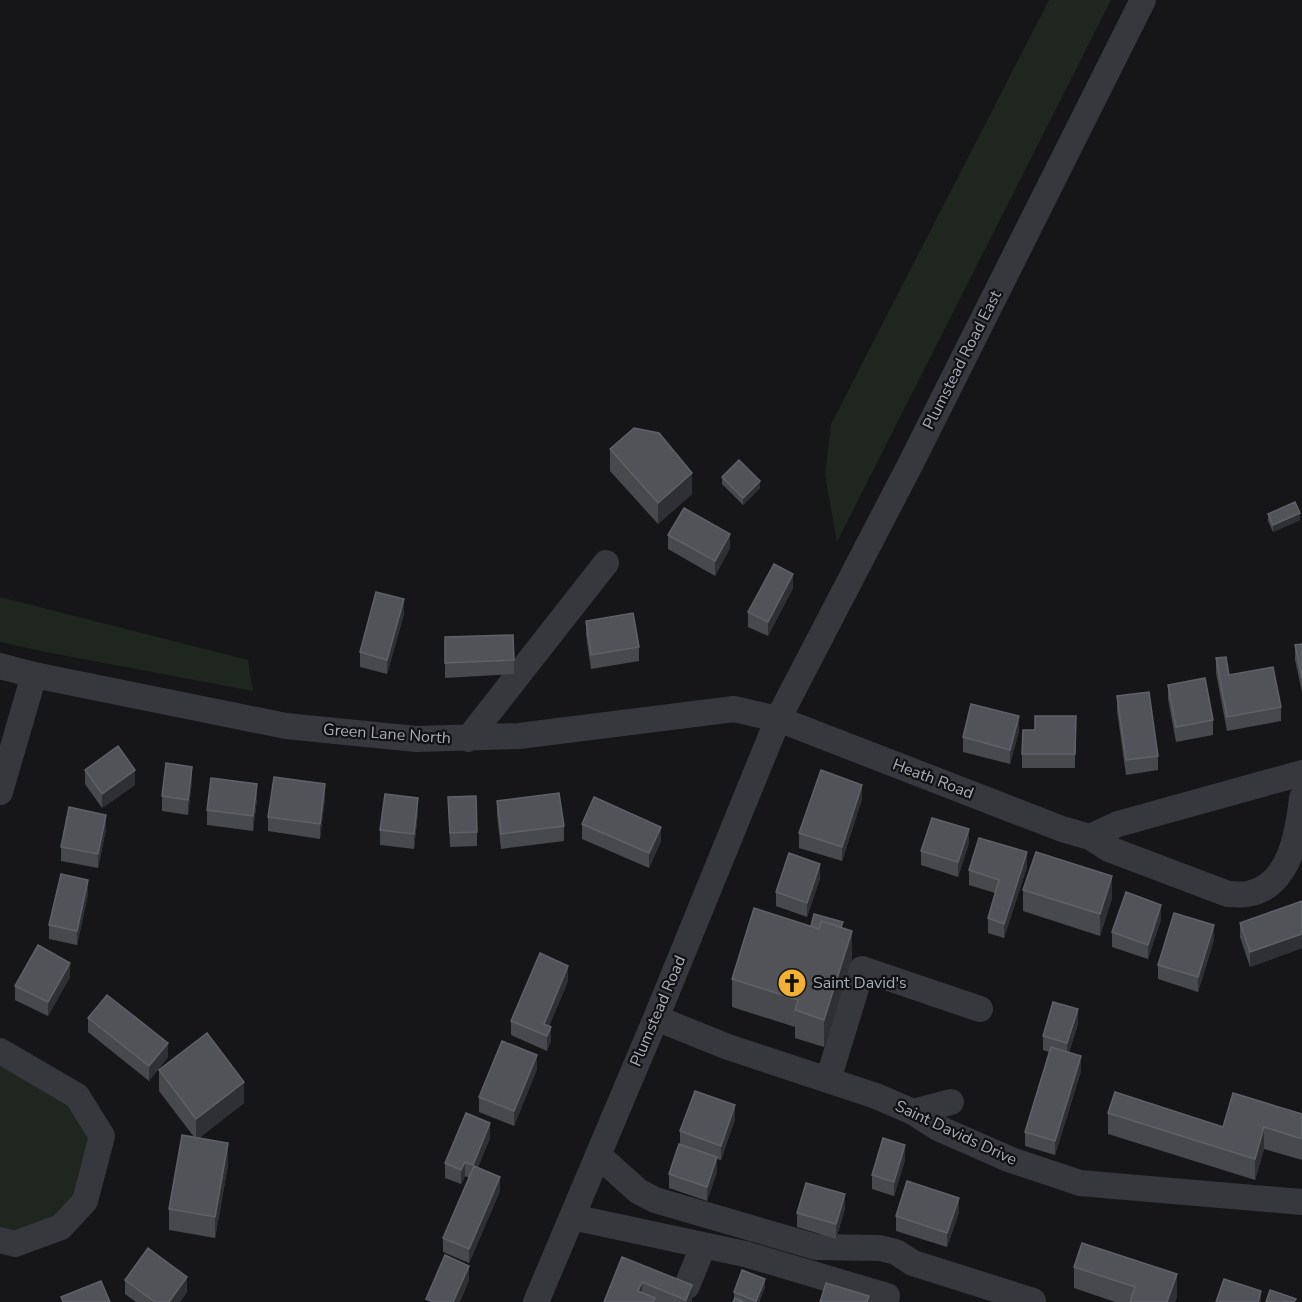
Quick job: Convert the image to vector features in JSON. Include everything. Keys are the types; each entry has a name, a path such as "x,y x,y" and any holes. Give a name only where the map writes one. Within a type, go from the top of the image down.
{"street":[{"name":"Plumstead Road East","path":"778,719 910,465 1143,0"},
{"path":"468,739 606,563"},
{"name":"Green Lane North","path":"0,666 34,675 286,726 416,739 519,736 734,709 778,719"},
{"path":"0,792 34,675"},
{"name":"Heath Road","path":"778,719 1062,829 1090,837 1109,849 1228,894 1247,894 1263,889 1277,878 1290,856 1298,828 1302,798"},
{"name":"Plumstead Road","path":"536,1302 656,1018 778,719"},
{"path":"1090,837 1118,824 1302,772"},
{"path":"828,1080 862,969 980,1009"},
{"name":"Saint Davids Drive","path":"656,1018 728,1047 876,1096 913,1112 938,1128 1011,1160 1080,1183 1302,1202"},
{"path":"0,1051 77,1096 102,1136 85,1201 61,1227 15,1244 0,1240"},
{"path":"913,1112 951,1102"},
{"path":"598,1155 638,1191 655,1200 816,1247 880,1248 896,1252 913,1263 1033,1300"},
{"path":"572,1217 745,1254 887,1296"},
{"path":"687,1286 703,1246"}],"shaded area":[{"path":"1049,0 1111,0 837,542 825,475 831,424"},
{"path":"0,597 248,660 253,691 0,642"},
{"path":"0,1051 77,1096 102,1136 61,1227 0,1240"}],"building":[{"path":"634,428 659,433 692,473 658,503 610,449"},
{"path":"739,460 760,481 743,498 722,477"},
{"path":"1295,502 1300,513 1273,525 1268,514"},
{"path":"684,508 730,534 715,561 668,535"},
{"path":"774,564 793,574 768,622 748,612"},
{"path":"376,592 404,599 387,660 360,652"},
{"path":"633,613 639,647 591,655 586,621"},
{"path":"513,635 514,660 445,663 445,637"},
{"path":"1302,644 1302,678 1295,645"},
{"path":"1226,657 1229,675 1273,667 1281,707 1227,717 1216,658"},
{"path":"1205,678 1213,720 1176,727 1168,685"},
{"path":"1149,692 1158,756 1126,760 1117,696"},
{"path":"971,704 1019,716 1010,750 963,737"},
{"path":"1035,716 1076,716 1075,754 1022,754 1023,730 1035,730"},
{"path":"118,746 135,770 102,794 85,770"},
{"path":"166,763 192,767 188,800 162,796"},
{"path":"821,770 862,785 842,847 799,833"},
{"path":"274,777 325,784 320,824 268,817"},
{"path":"211,778 257,784 253,816 207,810"},
{"path":"559,793 564,826 501,834 497,801"},
{"path":"385,794 418,798 414,834 380,830"},
{"path":"476,796 477,832 450,833 448,797"},
{"path":"594,797 661,827 649,853 582,824"},
{"path":"69,807 106,815 98,854 61,847"},
{"path":"932,818 969,829 958,862 921,851"},
{"path":"979,838 1027,852 1004,924 988,918 999,880 969,870"},
{"path":"1036,852 1112,876 1100,914 1023,890"},
{"path":"789,853 820,864 807,903 776,892"},
{"path":"61,874 88,880 77,931 49,925"},
{"path":"1126,892 1161,905 1148,945 1112,932"},
{"path":"1302,901 1302,934 1250,952 1240,923"},
{"name":"Saint David's","path":"754,908 819,929 821,921 852,931 824,1020 795,1010 798,1000 732,979"},
{"path":"1174,913 1214,925 1198,977 1158,965"},
{"path":"814,914 843,922 841,927 821,921 819,929 811,926"},
{"path":"38,945 70,963 48,1002 15,986"},
{"path":"540,953 568,966 544,1024 551,1027 547,1036 511,1021"},
{"path":"107,995 168,1043 149,1066 88,1018"},
{"path":"1053,1002 1078,1009 1067,1043 1043,1036"},
{"path":"207,1033 244,1082 196,1119 159,1070"},
{"path":"502,1041 537,1055 514,1111 479,1097"},
{"path":"1051,1047 1081,1056 1055,1141 1025,1132"},
{"path":"695,1091 735,1105 721,1146 680,1131"},
{"path":"1115,1092 1223,1127 1233,1093 1302,1114 1302,1139 1264,1127 1255,1159 1108,1113"},
{"path":"466,1113 490,1123 473,1165 465,1162 461,1170 445,1163"},
{"path":"182,1135 228,1143 215,1217 169,1209"},
{"path":"883,1138 905,1145 894,1182 872,1175"},
{"path":"679,1144 717,1157 707,1187 669,1174"},
{"path":"474,1166 500,1177 469,1249 443,1238"},
{"path":"907,1181 959,1198 947,1233 896,1216"},
{"path":"806,1183 845,1194 836,1224 797,1213"},
{"path":"1082,1243 1177,1274 1167,1302 1130,1302 1135,1287 1074,1267"},
{"path":"148,1248 187,1277 169,1302 155,1302 125,1280"},
{"path":"445,1255 469,1266 453,1302 433,1302 426,1299"},
{"path":"622,1257 692,1285 686,1300 642,1282 638,1291 655,1298 653,1302 604,1302"},
{"path":"742,1270 765,1279 756,1301 734,1292"},
{"path":"1224,1279 1261,1291 1258,1302 1216,1302"},
{"path":"101,1281 110,1302 63,1302 61,1297"},
{"path":"826,1283 869,1296 867,1302 820,1302"},
{"path":"1270,1290 1296,1299 1294,1302 1266,1302"}],"place":[{"name":"Saint David's","path":"792,983"}]}
